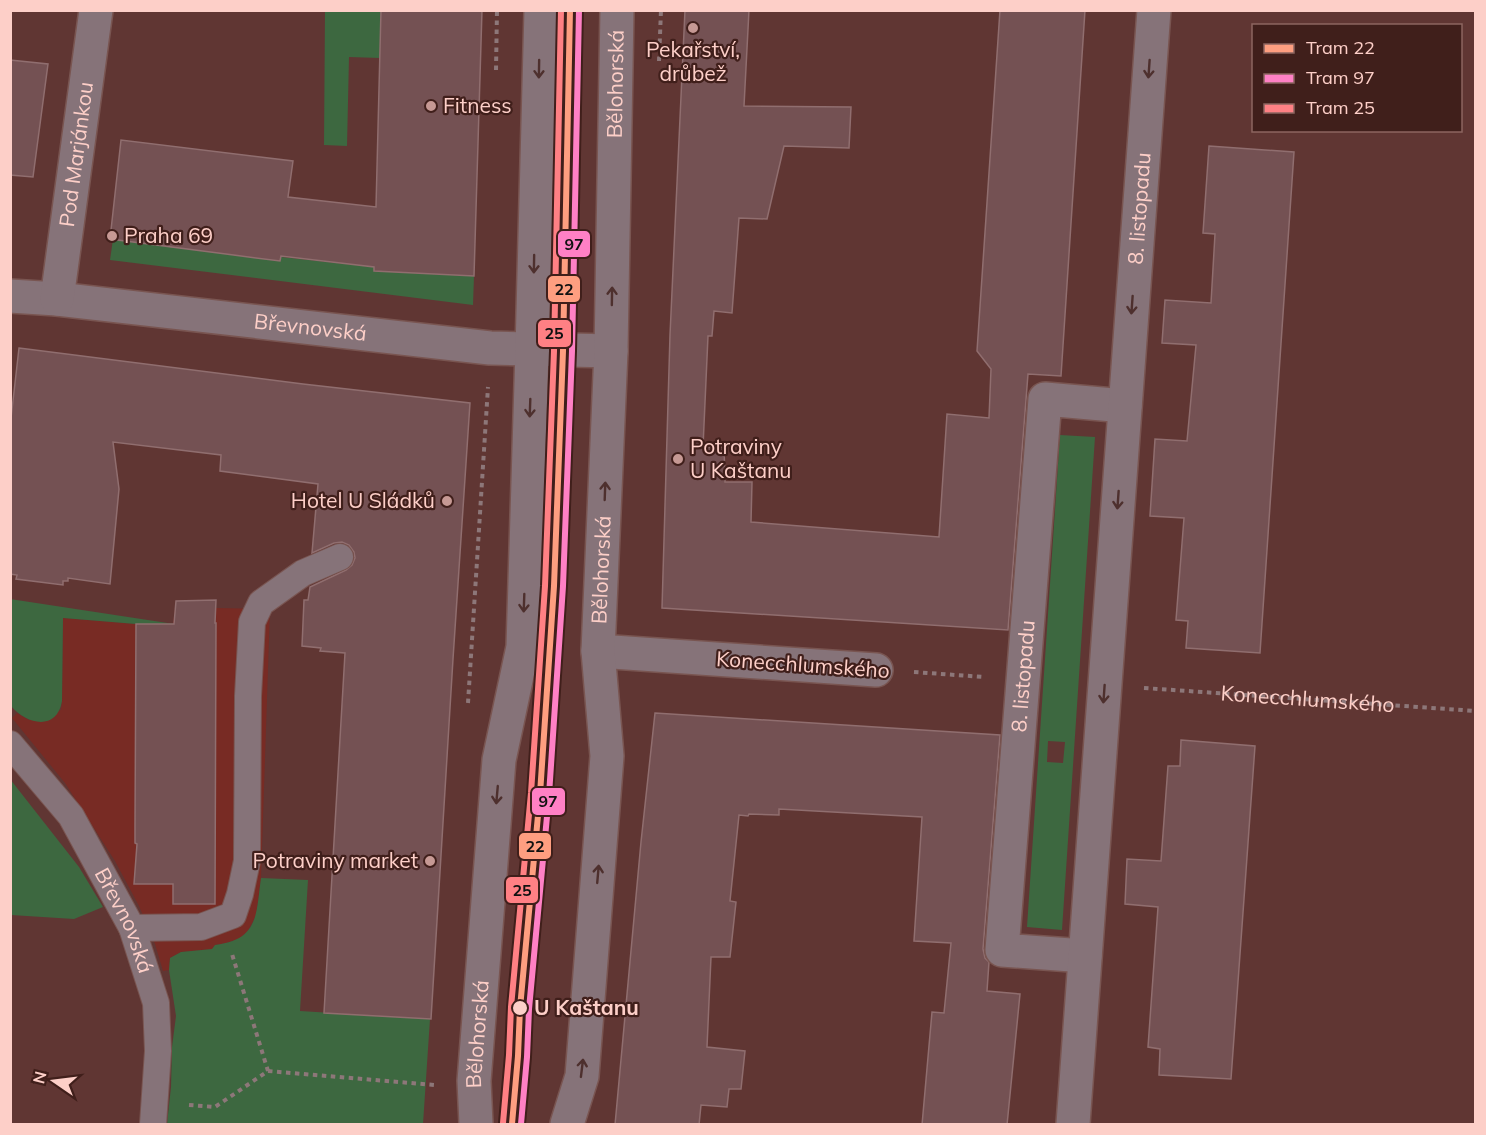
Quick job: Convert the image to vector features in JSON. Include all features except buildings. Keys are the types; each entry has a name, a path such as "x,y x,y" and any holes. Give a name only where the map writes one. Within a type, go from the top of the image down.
{"street":[{"name":"Pod Marjánkou","path":"57,299 96,10"},
{"name":"Bělohorská","path":"476,1125 474,1081 500,760 523,647 541,10"},
{"name":"Bělohorská","path":"567,1125 582,1076 607,756 598,651 610,351 617,10"},
{"name":"8. listopadu","path":"1073,1125 1154,10"},
{"name":"Břevnovská","path":"10,296 57,299 490,348 610,351"},
{"name":"8. listopadu","path":"1085,956 1002,950 1045,399 1125,406"},
{"name":"Konecchlumského","path":"598,651 876,670"}],"lane":[{"path":"132,928 201,927 232,915 240,894 247,861 248,696 252,622 261,603 303,573 340,556"},
{"name":"Břevnovská","path":"10,744 71,816 132,928 156,1003 158,1051 154,1113"}],"path":[{"name":"Konecchlumského","path":"876,670 984,677"},
{"name":"Konecchlumského","path":"1139,688 1476,711"},
{"path":"222,919 268,1071"},
{"path":"154,1113 214,1107 268,1071 426,1084"}],"shaded area":[{"path":"216,600 216,608 270,609 261,878 256,916 241,938 215,945 212,949 181,952 170,958 169,970 163,971 155,944 139,906 115,861 65,783 12,718 17,713 29,720 61,710 63,618 136,624 173,624 176,601"}],"green space":[{"path":"325,11 381,12 380,58 349,57 347,146 324,145"},
{"path":"113,239 280,261 281,257 374,267 374,271 474,276 473,305 110,260"},
{"path":"1060,435 1095,437 1062,930 1027,927","holes":["1048,741 1065,742 1063,763 1047,762"]},
{"path":"10,599 174,624 136,624 63,618 62,701 54,717 48,721 33,721 11,706"},
{"path":"10,779 79,867 103,907 74,919 11,915"},
{"path":"261,878 308,880 300,1011 430,1019 423,1124 167,1124 176,1016 169,970 170,958 181,952 212,949 215,945 229,942 248,931 256,914"}],"tram line":[{"name":"25","path":"503,1123 511,1007 531,793 545,586 554,351 561,10"},
{"name":"22","path":"512,1124 520,1008 540,794 554,586 563,351 570,10"},
{"name":"97","path":"521,1124 549,795 563,586 572,351 579,10"}],"place":[{"name":"Pekařství, drůbež","path":"693,28"},
{"name":"Fitness","path":"431,106"},
{"name":"Praha 69","path":"112,236"},
{"name":"Potraviny U Kaštanu","path":"678,459"},
{"name":"Hotel U Sládků","path":"447,501"},
{"name":"Potraviny market","path":"430,861"},
{"name":"U Kaštanu","path":"520,1008"}]}
